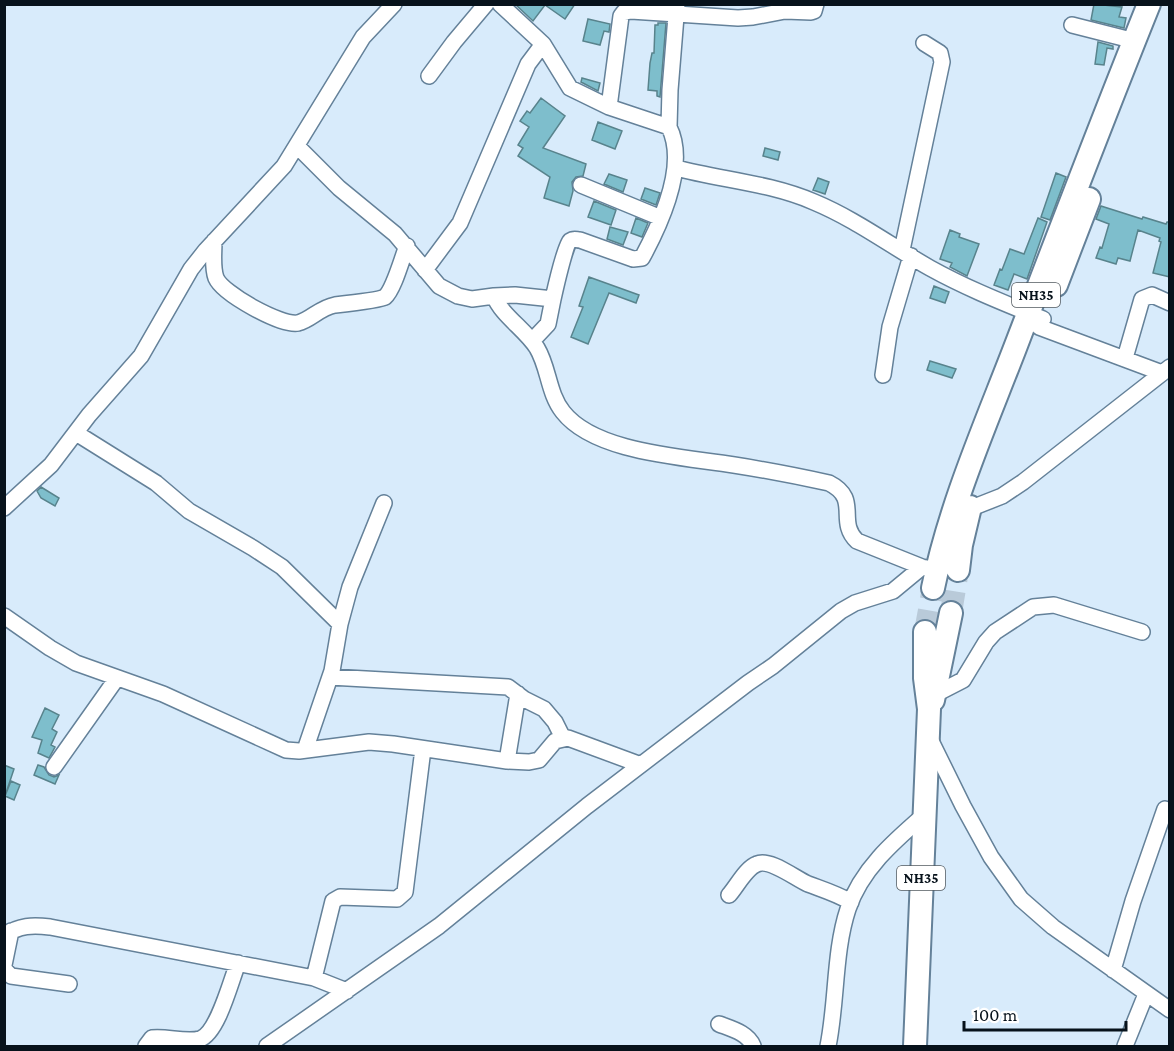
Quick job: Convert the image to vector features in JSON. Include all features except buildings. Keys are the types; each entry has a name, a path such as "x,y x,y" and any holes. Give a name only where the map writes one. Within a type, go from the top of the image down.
{"highway":[{"name":"NH35","path":"938,574 961,545 969,509 1149,4"},
{"name":"NH35","path":"938,574 966,477 1037,320 1165,4"},
{"name":"NH35","path":"915,1047 923,816 930,701 951,613"},
{"name":"NH35","path":"925,632 924,656 930,701"}],"street":[{"path":"4,508 40,477 89,415 141,356 191,269 214,241 272,180 298,147 363,36 394,4"},
{"path":"429,76 486,4"},
{"path":"500,4 543,44 570,88 609,107 669,127"},
{"path":"609,107 622,14 631,10 676,9 747,18 786,11 811,12 816,4"},
{"path":"532,341 548,324 570,241 576,239 633,259 640,259 644,256 661,218 676,168 675,141 669,127 676,9"},
{"path":"1072,25 1135,41"},
{"path":"883,375 890,327 942,62 940,53 924,43"},
{"path":"425,270 457,228 528,64 543,44"},
{"path":"298,147 339,188 395,234 439,286 458,296 472,299 515,295 553,299"},
{"path":"676,168 705,176 775,189 812,201 973,290 1125,358 1166,370"},
{"path":"581,185 661,218"},
{"path":"214,241 215,272 221,285 240,300 281,321 295,323 305,320 325,307 382,298 390,290 407,246"},
{"path":"1125,358 1142,299 1152,295 1170,303"},
{"path":"494,296 498,306 532,341 540,354 551,392 562,412 573,423 603,440 627,448 743,466 829,483 838,488 845,497 850,532 857,541 938,574"},
{"path":"969,509 1002,496 1023,482 1166,370"},
{"path":"76,433 156,483 189,511 282,567 339,624"},
{"path":"305,750 330,677 339,624 361,557 384,502"},
{"path":"267,1047 439,926 641,765 842,611 855,603 938,574"},
{"path":"930,701 963,680 995,632 1033,607 1054,605 1142,632"},
{"path":"4,616 76,663 172,698 278,748 293,751 369,742 528,762 539,760 555,741 564,738 573,739 641,765"},
{"path":"330,677 502,686 512,689 548,713 564,738"},
{"path":"54,767 117,678"},
{"path":"507,761 518,694"},
{"path":"928,734 991,857 1022,899 1053,927 1170,1010"},
{"path":"314,978 333,901 340,897 397,899 405,892 423,749"},
{"path":"1113,970 1133,901 1165,809"},
{"path":"828,1047 835,1003 839,950 851,902 866,873 890,846 923,816"},
{"path":"729,895 751,868 763,862 778,867 805,882 836,893 851,902"},
{"path":"69,984 11,976 4,967 8,934 27,926 44,926 314,978 347,991"},
{"path":"146,1047 152,1038 193,1039 207,1035 215,1024 238,963"},
{"path":"1125,1047 1146,994"},
{"path":"719,1024 746,1036 751,1040 753,1047"}],"tunnel":[{"path":"951,613 958,570"},
{"path":"925,632 933,588"}]}
